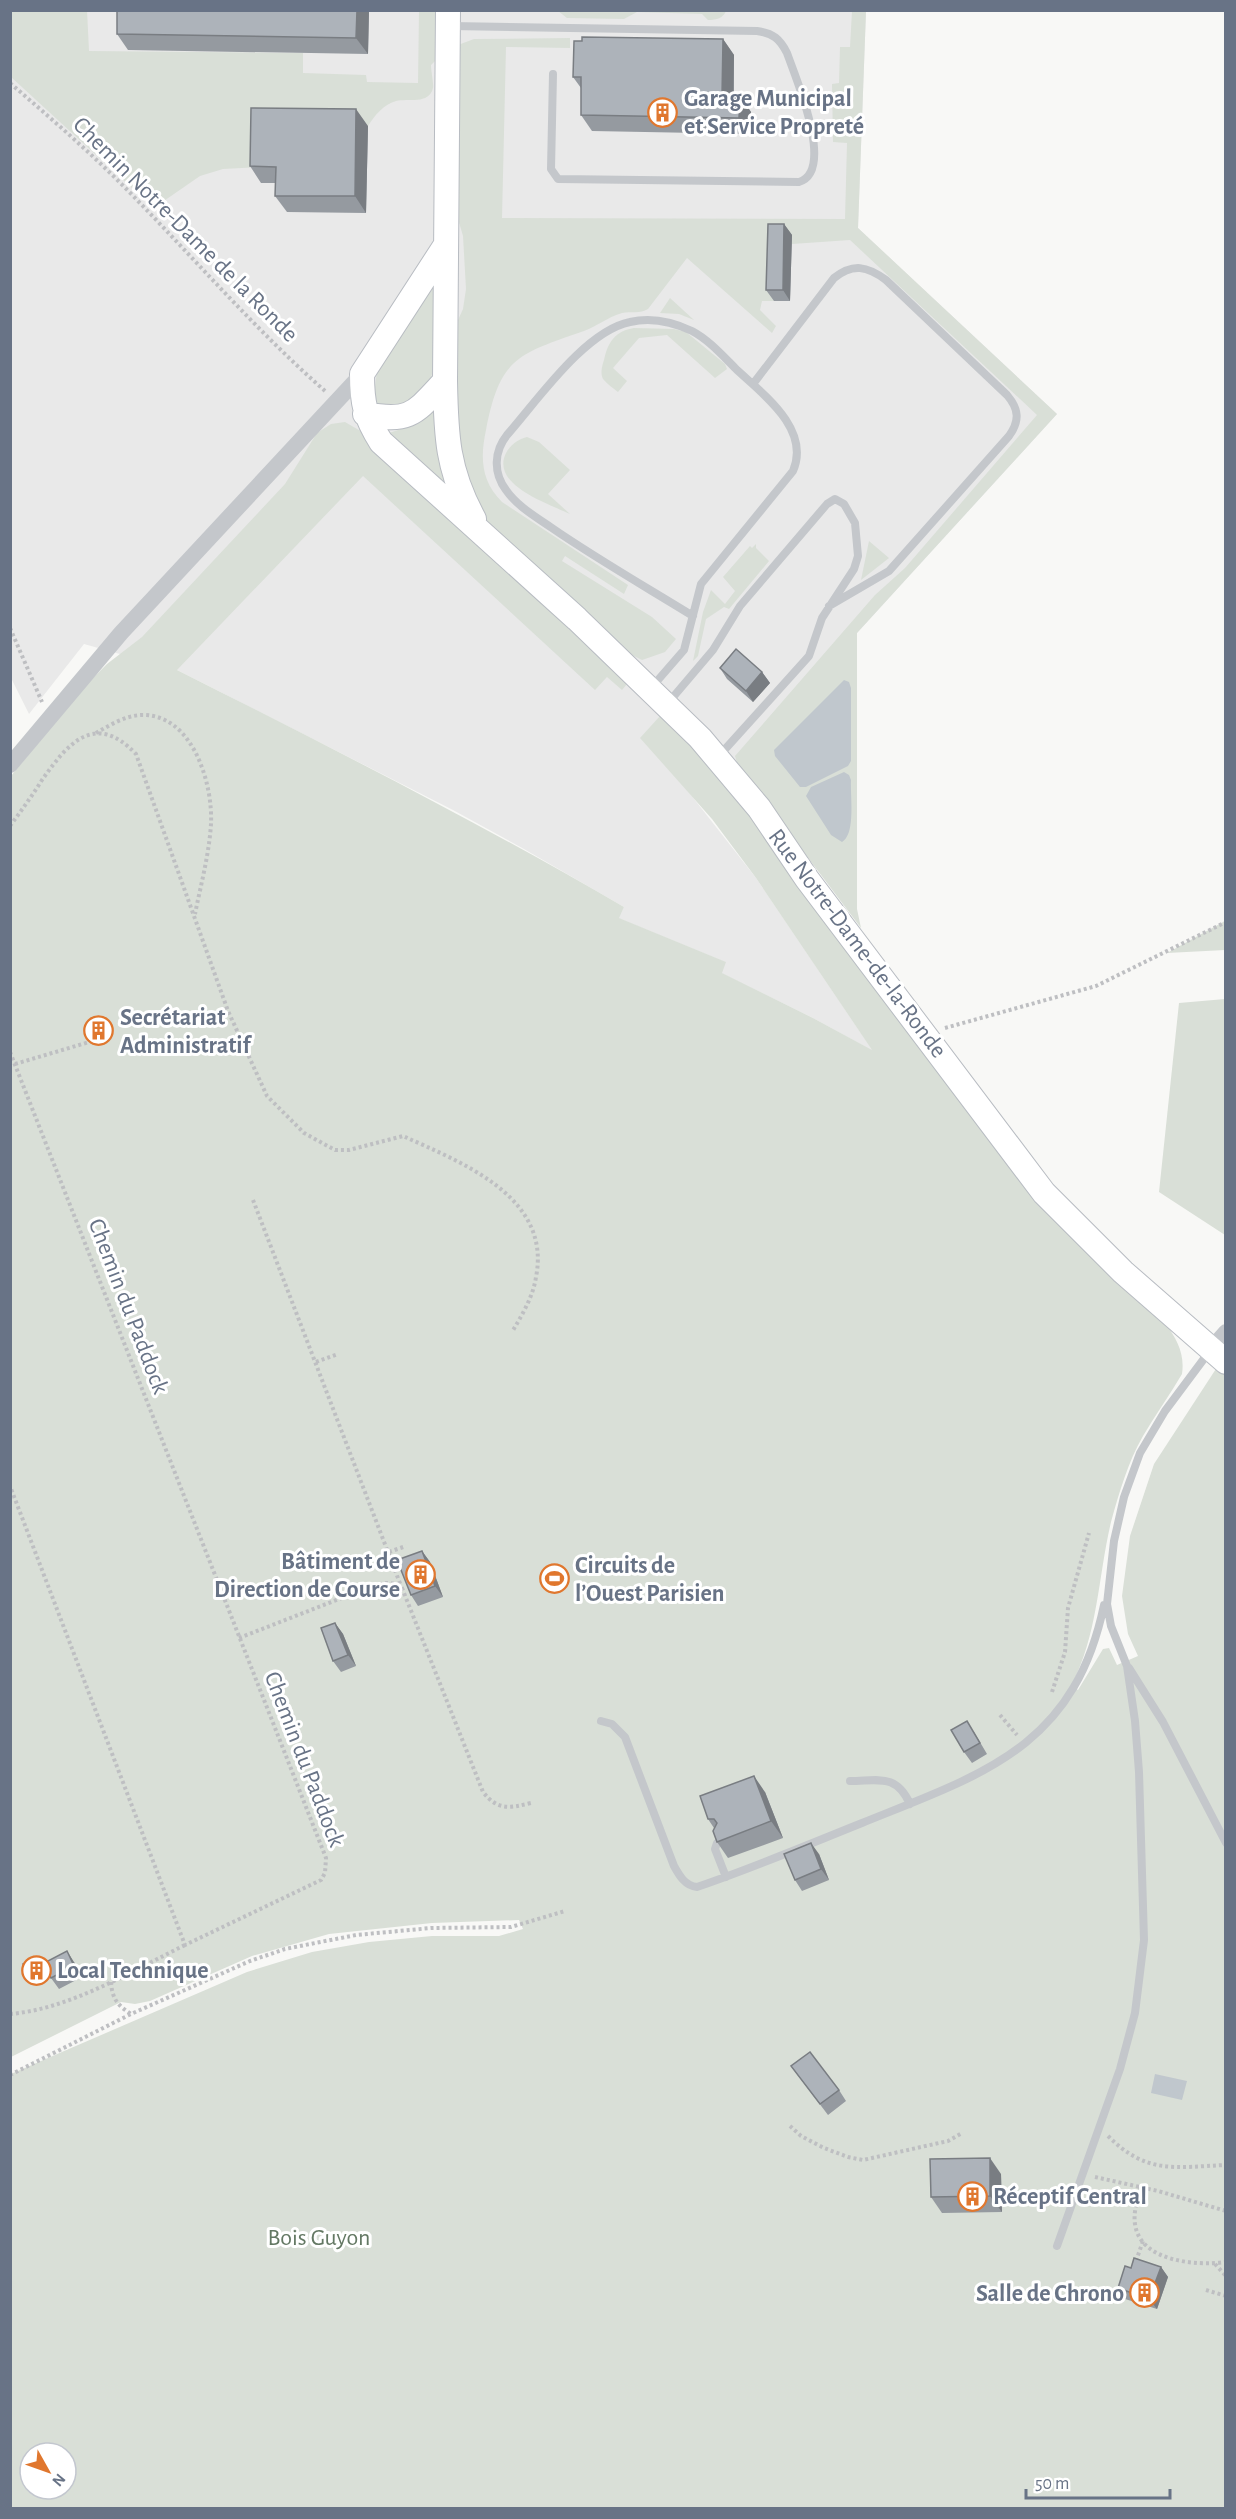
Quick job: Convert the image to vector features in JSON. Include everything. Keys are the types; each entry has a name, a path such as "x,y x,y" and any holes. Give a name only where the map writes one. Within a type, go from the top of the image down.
{"main road":[{"name":"Rue Notre-Dame-de-la-Ronde","path":"448,18 444,381 447,441 454,476 481,531"},
{"path":"362,374 445,246"},
{"name":"Rue Notre-Dame-de-la-Ronde","path":"362,374 362,399 365,414 381,442 659,696 717,757 759,808 807,879 1044,1193 1123,1272 1221,1348"},
{"path":"365,414 392,420 407,416 423,405 444,381"}],"street":[{"path":"10,765 121,633 362,374"}],"lane":[{"path":"448,18 757,31 772,34 782,43 787,53 811,120 813,169 804,180 795,182 558,179 551,169 553,74"},
{"path":"753,384 834,278 851,267 860,267 886,280 1007,395 1017,410 1016,426 1009,436 889,571 828,606"},
{"path":"659,696 684,650 693,616 701,584 785,481 797,462 796,444 781,411 707,341 692,331 660,321 632,321 605,331 578,354 507,435 497,453 497,469 501,483 527,510 566,538 693,616"},
{"path":"659,696 713,650 740,606 827,504 835,499 847,508 855,523 858,556 849,578 828,606 809,656 717,757"},
{"path":"601,1721 612,1725 625,1737 674,1866 681,1877 694,1887 726,1877 910,1804 993,1766 1026,1744 1053,1719 1070,1696 1083,1672 1096,1638 1108,1584 1118,1519 1140,1453 1165,1410 1221,1348"},
{"path":"1057,2246 1120,2068 1134,2013 1144,1940 1139,1772 1135,1721 1127,1666 1108,1613 1108,1584"},
{"path":"1127,1666 1163,1722 1226,1843"},
{"path":"849,1781 894,1782 901,1787 910,1804"},
{"path":"722,1841 717,1843 715,1849 726,1877"}],"path":[{"name":"Chemin Notre-Dame de la Ronde","path":"10,83 97,160 287,357 337,401"},
{"path":"10,628 49,717"},
{"path":"93,735 114,723 133,716 144,715 168,723 178,730 193,748 204,776 211,809 209,853 195,915"},
{"path":"10,826 70,744 86,735 105,734 124,742 136,754 228,1011 260,1085 274,1105 288,1119 312,1138 335,1150 349,1150 402,1136 478,1173 496,1185 518,1207 535,1240 537,1275 525,1309 512,1332"},
{"path":"924,1034 1096,986 1226,922"},
{"path":"15,1064 96,1040"},
{"name":"Chemin du Paddock","path":"10,1052 326,1858 326,1873 312,1886 111,1981 49,2007 10,2014"},
{"path":"253,1200 483,1792 493,1803 504,1808 531,1803"},
{"path":"316,1362 339,1354"},
{"path":"10,1486 185,1945"},
{"path":"1053,1719 1051,1698 1065,1652 1068,1608 1089,1533"},
{"path":"389,1552 406,1546"},
{"path":"239,1638 375,1585 394,1583 402,1588"},
{"path":"1000,1715 1026,1744"},
{"path":"10,2074 131,2014 250,1961 339,1937 419,1929 512,1927 565,1911"},
{"path":"111,1981 114,1998 120,2007 131,2014"},
{"path":"790,2126 801,2136 824,2148 863,2160 948,2141 962,2133"},
{"path":"1099,2127 1123,2151 1146,2163 1177,2166 1226,2165"},
{"path":"1082,2174 1202,2202 1226,2211"},
{"path":"1141,2187 1134,2223 1143,2241 1164,2257 1194,2263 1226,2262"},
{"path":"1133,2270 1143,2241"},
{"path":"1215,2264 1226,2276"},
{"path":"1206,2290 1226,2296"}],"shaded area":[{"path":"11,11 866,11 858,228 1057,414 857,633 857,909 745,761 728,784 680,781 756,878 873,1051 813,1018 721,973 725,962 618,918 624,907 453,810 177,670 84,644 29,714 11,678"},
{"path":"844,680 849,682 851,688 851,761 848,766 806,787 800,787 775,756 774,750"},
{"path":"844,772 851,780 851,823 846,838 842,842 831,835 806,796 811,787"},
{"path":"1155,2074 1187,2081 1182,2100 1151,2093"}],"green space":[{"path":"87,10 89,51 303,53 303,73 366,75 367,82 418,83 419,11 438,11 437,59 431,65 433,88 431,93 423,99 396,101 387,105 368,126 262,124 262,167 223,169 200,176 158,205 145,200 11,77 11,11"},
{"path":"558,11 726,11 719,18 708,20 702,14 637,12 624,19 567,18"},
{"path":"852,11 866,11 858,228 1057,414 857,633 857,909 861,928 747,777 735,756 875,595 905,568 1037,415 850,240 792,244 774,301 762,301 760,310 776,326 772,333 687,258 648,309 625,312 528,353 506,373 498,387 483,450 486,477 502,502 628,585 624,594 565,556 562,561 652,617 676,639 665,652 642,660 628,653 505,541 475,504 456,461 454,329 463,309 466,289 463,236 456,212 458,45 474,39 570,38 570,48 506,47 502,218 845,219 847,143 833,142 832,84 839,83 840,47 850,47"},
{"path":"434,284 435,355 430,381 422,393 401,407 377,404 374,394 377,371"},
{"path":"670,298 694,320 679,314 660,313"},
{"path":"627,329 674,329 686,332 725,364 727,369 715,378 667,335 639,338 613,368 627,381 618,392 603,379 601,372 613,338"},
{"path":"434,407 448,492 405,456 389,433 410,426"},
{"name":"Circuits de l’Ouest Parisien","path":"345,422 364,433 627,684 622,690 607,677 595,690 363,476 177,670 514,845 624,907 619,918 726,962 722,973 872,1050 756,878 712,819 640,738 660,716 705,760 1173,1335 1181,1353 1182,1374 1148,1428 1128,1467 1111,1522 1087,1647 1071,1686 1078,1690 1103,1649 1109,1648 1117,1665 1138,1656 1128,1634 1122,1596 1130,1536 1154,1464 1225,1355 1225,2508 11,2508 11,2074 247,1972 312,1952 369,1942 432,1936 499,1936 523,1929 519,1920 432,1923 329,1934 252,1956 150,2001 135,2004 121,2002 11,2057 11,776 84,687 107,664 142,637 285,484 317,433 331,424"},
{"path":"527,437 539,442 570,470 548,494 570,514 524,492 506,475 503,464 506,453 515,443"},
{"path":"869,541 889,558 861,580"},
{"path":"756,544 756,548 769,561 729,609 724,607 706,619 698,656 693,661 703,612 711,590 725,604 735,591 723,577 750,546 752,548"},
{"path":"1225,921 1225,950 1167,953"},
{"path":"1226,999 1225,1235 1159,1192 1179,1003"}],"building":[{"path":"117,10 357,10 356,38 117,34"},
{"name":"Garage Municipal et Service Propreté","path":"582,37 723,39 722,96 740,96 739,118 581,115 581,77 573,77 574,41 582,41"},
{"path":"251,108 356,109 355,196 275,196 276,167 250,166"},
{"path":"768,224 784,224 783,290 766,290"},
{"path":"736,649 762,672 746,691 720,668"},
{"path":"422,1551 435,1586 411,1595 397,1560"},
{"path":"335,1623 348,1655 333,1661 321,1628"},
{"path":"967,1721 980,1743 964,1752 951,1730"},
{"path":"754,1776 771,1821 717,1842 713,1831 717,1823 714,1819 708,1819 700,1796"},
{"path":"811,1843 821,1869 795,1880 784,1854"},
{"path":"67,1951 74,1966 51,1978 44,1963"},
{"path":"39,1958 45,1971 28,1978 23,1964"},
{"path":"810,2052 839,2090 820,2104 791,2066"},
{"path":"990,2158 990,2196 931,2197 930,2159"},
{"path":"1134,2258 1161,2267 1149,2299 1118,2288 1125,2266 1131,2268"}],"place":[{"name":"Garage Municipal et Service Propreté","path":"663,112"},
{"name":"Secrétariat Administratif","path":"99,1031"},
{"name":"Bâtiment de Direction de Course","path":"421,1575"},
{"name":"Circuits de l’Ouest Parisien","path":"554,1579"},
{"name":"Local Technique","path":"36,1970"},
{"name":"Réceptif Central","path":"972,2196"},
{"name":"Salle de Chrono","path":"1145,2293"}],"park label":[{"name":"Bois Guyon","path":"319,2237"}]}
